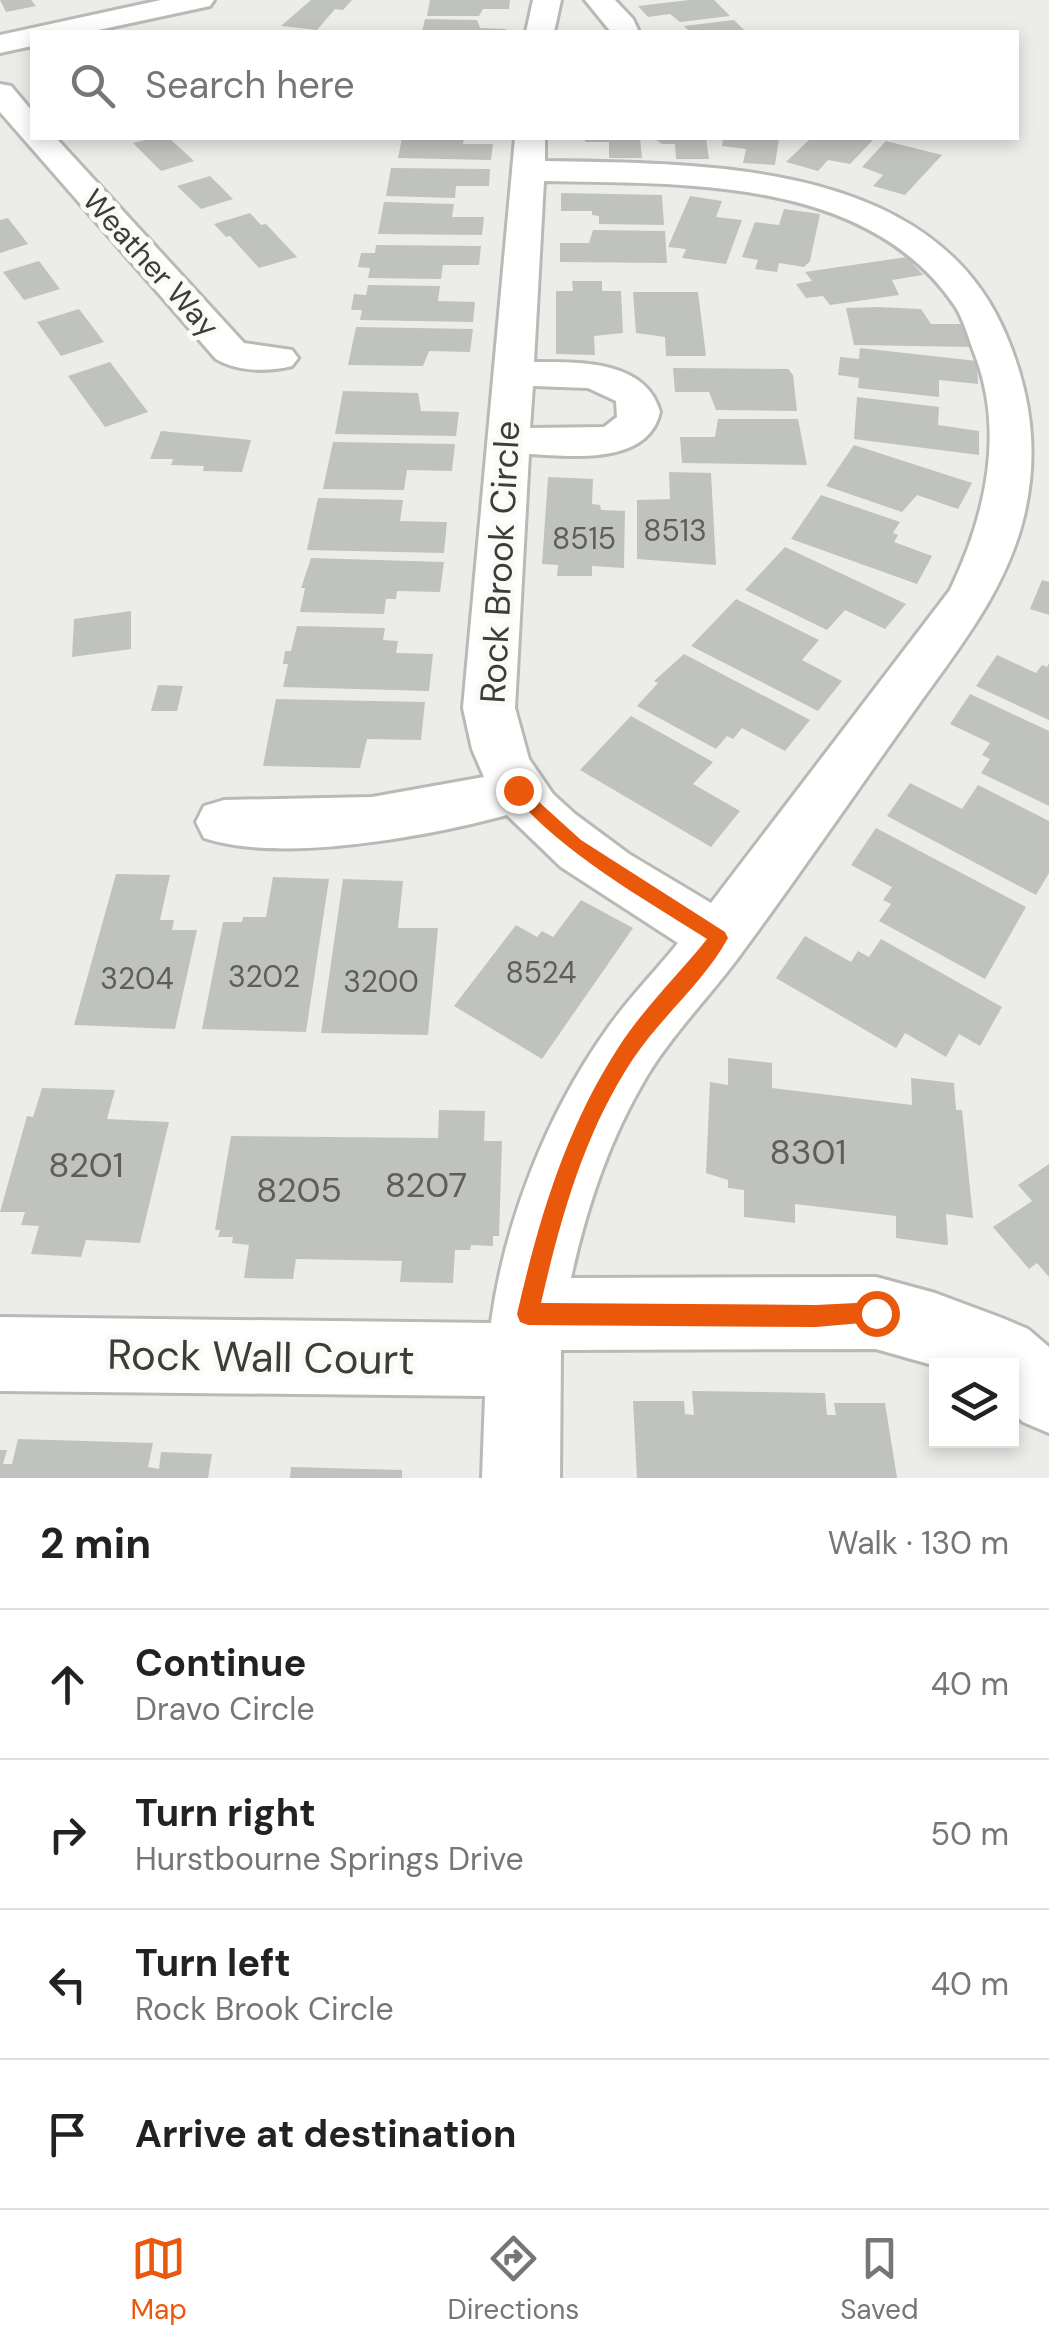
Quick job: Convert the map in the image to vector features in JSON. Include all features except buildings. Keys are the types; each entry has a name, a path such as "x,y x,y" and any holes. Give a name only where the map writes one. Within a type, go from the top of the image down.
{"street":[{"path":"60,30 200,0"},
{"path":"600,0 624,30"},
{"path":"0,44 30,36"},
{"path":"0,94 30,128"},
{"name":"Weather Way","path":"41,140 230,351 239,356 278,358"},
{"path":"522,1478 525,1337 551,1214 584,1126 626,1052 719,938 970,597 986,566 1006,507 1013,452 1010,404 998,356 979,312 942,264 909,238 840,204 776,185 529,154"},
{"name":"Rock Brook Circle","path":"529,154 489,708 497,748 518,790 575,846 719,938"},
{"path":"507,440 611,440 632,430 639,416 638,401 627,386 604,378 512,374"},
{"path":"224,822 297,826 372,822 450,810 518,790"},
{"name":"Rock Wall Court","path":"0,1354 525,1337 876,1313 935,1329 1002,1355 1049,1396"}],"route":[{"path":"518,790 575,846 719,938 626,1052 584,1126 551,1214 528,1314 876,1313"}]}
